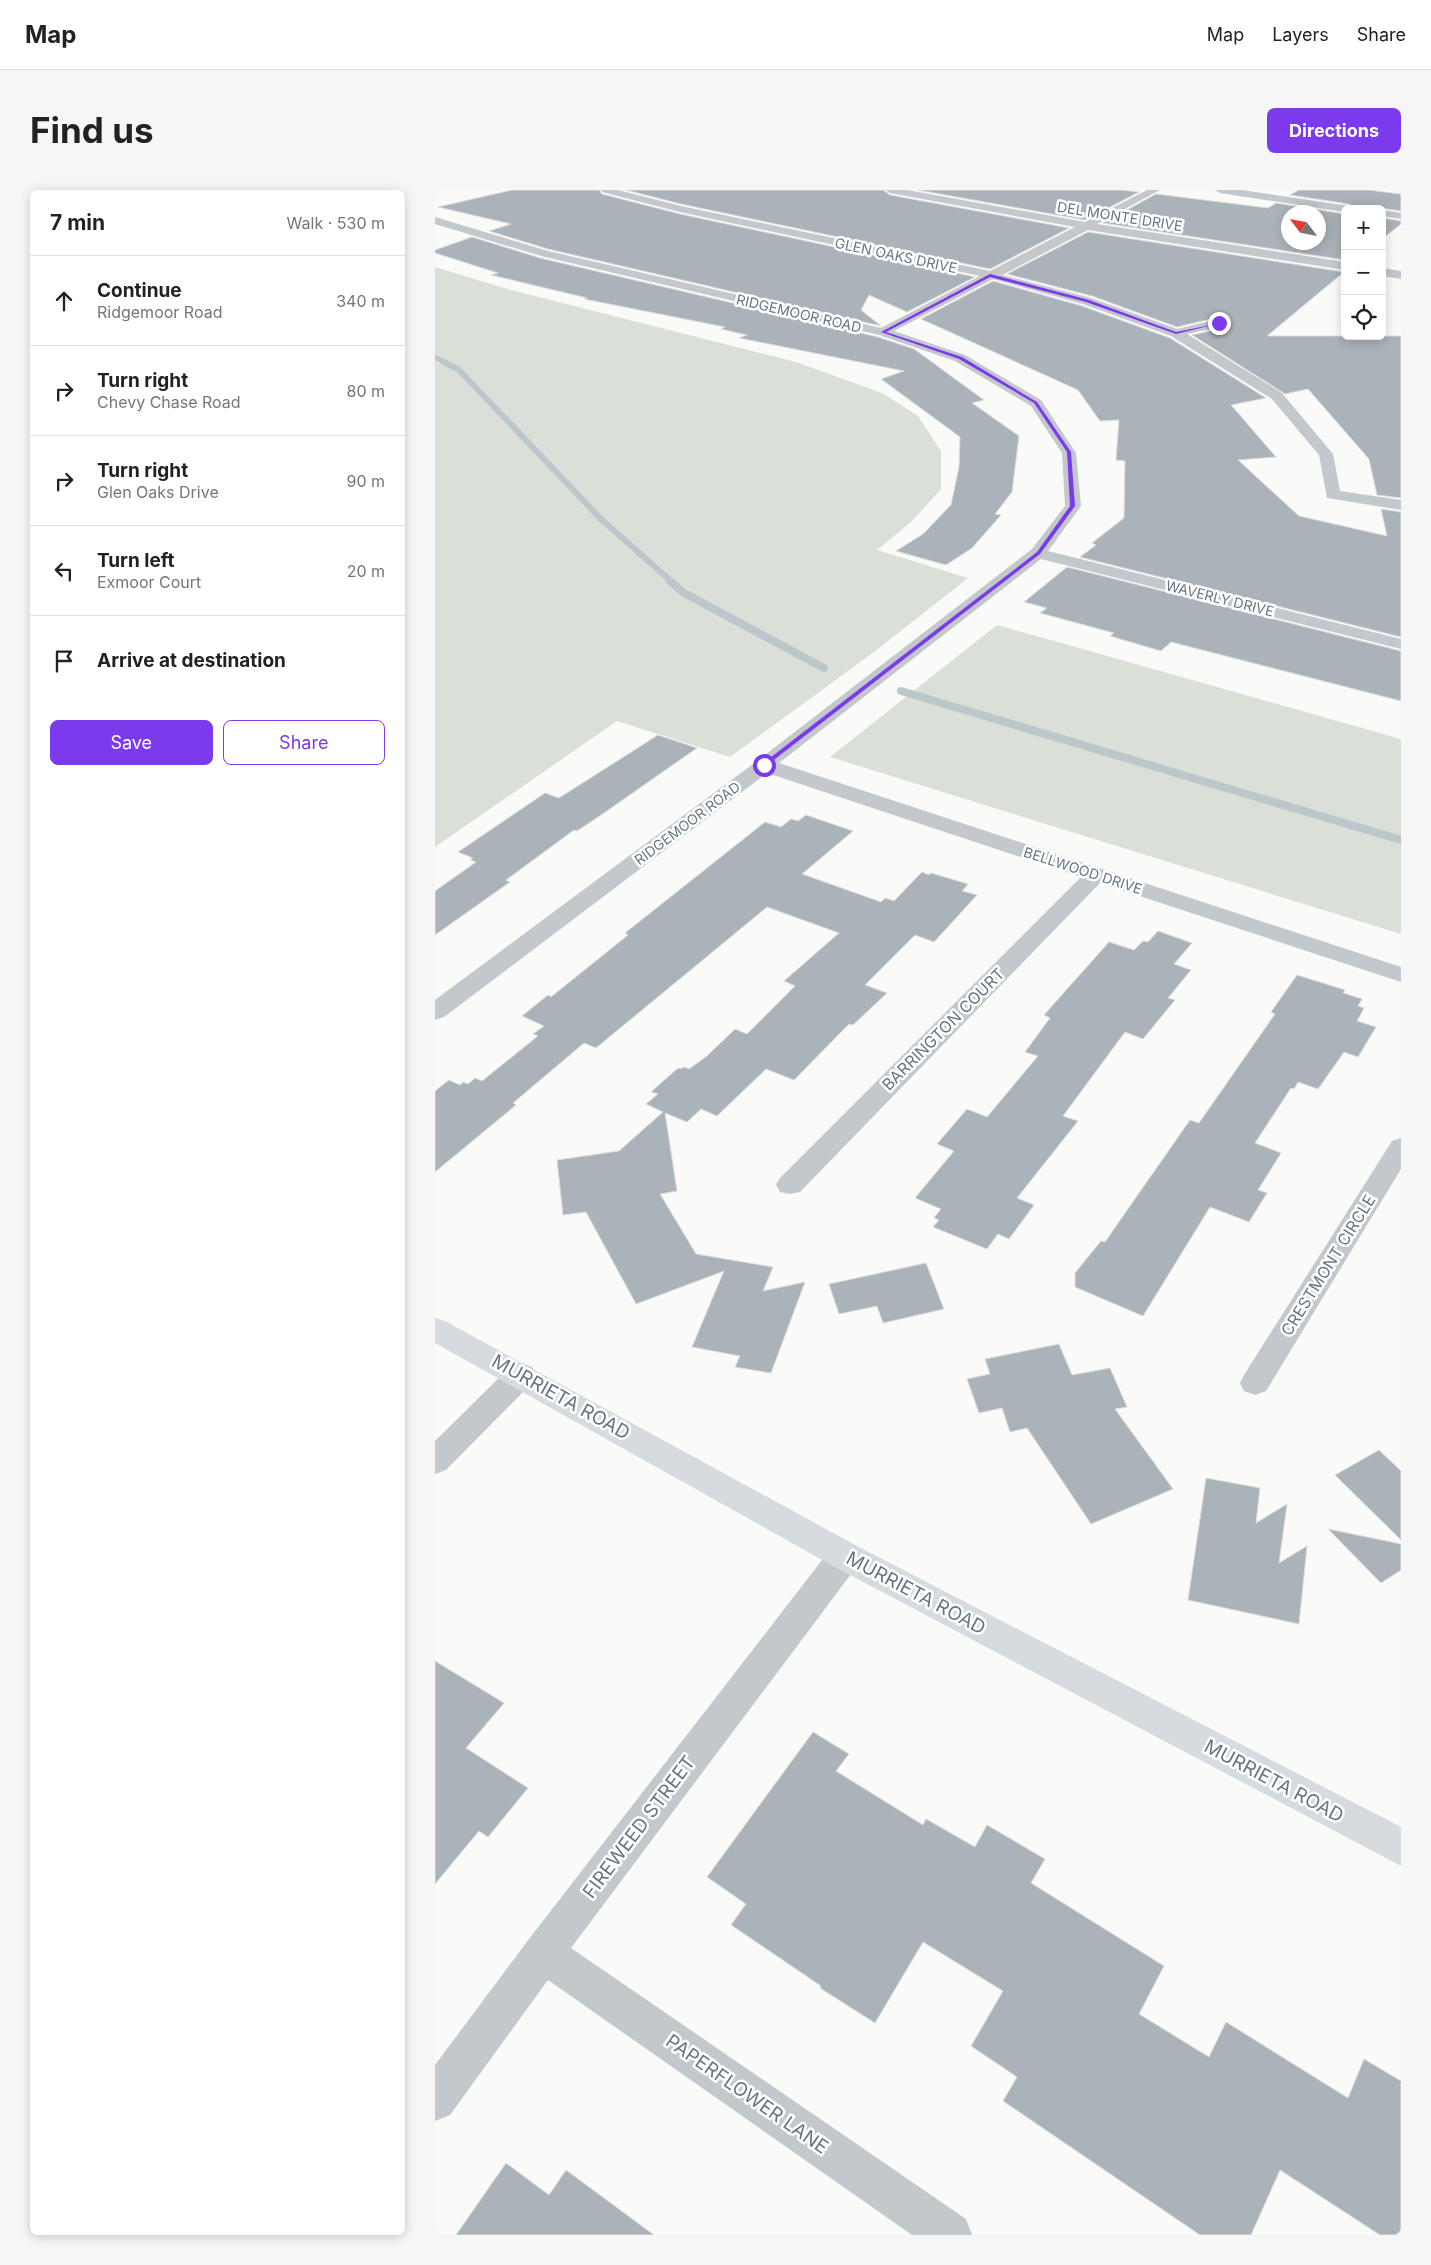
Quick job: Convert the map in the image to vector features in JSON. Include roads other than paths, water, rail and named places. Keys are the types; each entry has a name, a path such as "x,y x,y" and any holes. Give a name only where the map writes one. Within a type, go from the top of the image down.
{"main road":[{"name":"MURRIETA ROAD","path":"435,1329 845,1556 1401,1847"}],"street":[{"name":"GLEN OAKS DRIVE","path":"606,190 680,209 990,275 1087,301 1176,333 1277,396 1326,454 1333,495 1401,505"},
{"name":"DEL MONTE DRIVE","path":"890,190 1086,226 1341,265"},
{"path":"883,332 1155,190"},
{"path":"1220,190 1341,208"},
{"path":"1386,214 1401,216"},
{"name":"RIDGEMOOR ROAD","path":"435,220 545,254 883,332 960,358 1036,403 1069,452 1073,506 1038,553 764,765 435,1012"},
{"path":"1386,273 1401,275"},
{"path":"1176,333 1219,323"},
{"name":"WAVERLY DRIVE","path":"1038,553 1401,644"},
{"name":"BELLWOOD DRIVE","path":"764,765 1401,975"},
{"name":"BARRINGTON COURT","path":"790,1185 1096,874"},
{"name":"CRESTMONT CIRCLE","path":"1255,1383 1401,1147"},
{"path":"435,1461 521,1375"},
{"name":"FIREWEED STREET","path":"435,2100 543,1953 845,1556"},
{"name":"PAPERFLOWER LANE","path":"543,1953 950,2235"}],"waterway":[{"path":"435,357 446,363"},
{"path":"444,362 459,370 601,519 672,582"},
{"path":"670,581 684,593 824,668"},
{"path":"901,691 1401,840"}]}
